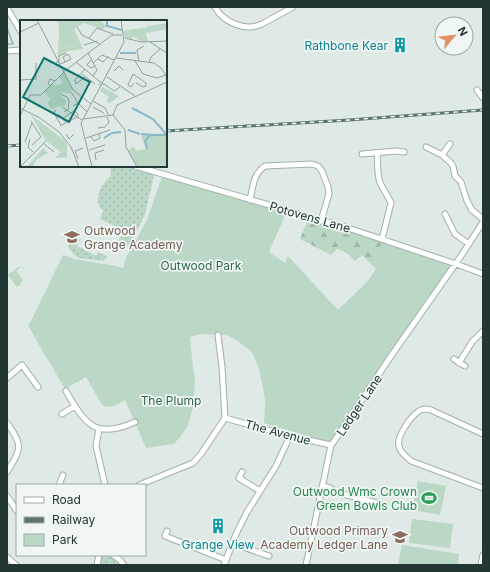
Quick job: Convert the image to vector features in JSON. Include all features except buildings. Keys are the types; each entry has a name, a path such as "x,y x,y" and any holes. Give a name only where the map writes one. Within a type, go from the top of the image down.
{"street":[{"path":"215,7 218,13 230,23 241,26 259,26 293,7"},
{"path":"7,8 20,30"},
{"path":"7,51 20,50"},
{"path":"477,90 483,98"},
{"path":"442,155 450,144"},
{"path":"426,147 442,155 450,162 453,166 455,176 461,182 467,201 472,210 483,219"},
{"path":"362,154 396,151 404,152"},
{"path":"378,153 379,179 391,203 382,239"},
{"path":"250,200 256,175 260,169 265,166 312,164 318,166 322,171 328,187 329,194 321,221"},
{"name":"Potovens Lane","path":"138,167 345,227 483,274"},
{"path":"445,214 455,234 469,244"},
{"name":"Ledger Lane","path":"306,565 331,445 391,356 456,264 483,222"},
{"path":"459,363 472,342 483,331"},
{"path":"141,484 193,463 202,454 225,418 222,367 218,334"},
{"path":"454,359 465,366"},
{"path":"7,378 22,364 38,387"},
{"path":"66,391 86,421 92,426 99,429 110,430 128,426 135,422"},
{"path":"62,414 75,406"},
{"path":"483,434 431,410 425,409 419,411 413,416 399,438 398,445 402,453 411,461 483,488"},
{"name":"The Avenue","path":"225,418 290,436 331,445"},
{"path":"7,423 16,434 19,445 17,455 7,472"},
{"path":"128,426 131,432"},
{"path":"99,429 96,446 104,484"},
{"path":"167,530 165,536 225,562 236,534 276,466 290,436"},
{"path":"242,472 239,478 260,491"},
{"path":"59,484 62,476"},
{"path":"322,486 330,488 336,492 380,504"},
{"path":"7,496 16,510"},
{"path":"232,544 268,556"},
{"path":"481,565 483,555"},
{"path":"114,556 124,565"},
{"path":"7,557 16,565"}],"green space":[{"path":"110,167 138,167 155,172 145,214 125,251 115,249 123,230 100,219 103,211 98,203 99,193 104,183 111,176"},
{"name":"Outwood Park","path":"163,174 287,211 269,252 285,263 288,256 338,310 366,283 375,271 382,239 456,264 335,440 328,442 264,423 265,397 256,361 252,352 229,335 200,334 190,337 195,380 193,407 188,425 174,444 146,448 125,400 114,406 105,407 101,403 86,377 65,389 28,325 63,255 75,259 123,268 126,258 147,220"},
{"path":"309,217 456,264 328,442 264,423 264,392 260,372 254,355 235,339 220,334 243,328 269,372 396,273 374,267 362,255 355,261 347,253 337,249 331,255 300,239"},
{"path":"73,236 80,240 77,246 96,256 98,252 107,256 104,261 79,258 75,256 68,247"},
{"path":"18,267 21,267 16,271 23,280 17,287 8,275"},
{"name":"Outwood Wmc Crown Green Bowls Club","path":"418,481 446,486 440,515 412,510"},
{"path":"412,519 453,524 450,548 409,543"},
{"path":"402,545 459,554 458,565 398,565"},
{"path":"99,556 114,556 124,565 97,565"}],"waterway":[{"path":"7,28 13,44 7,44"}],"railway":[{"path":"167,131 483,110"},
{"path":"7,146 20,145"}],"place":[{"name":"Rathbone Kear","path":"400,45"},
{"name":"Outwood Grange Academy","path":"72,237"},
{"name":"Outwood Wmc Crown Green Bowls Club","path":"429,498"},
{"name":"Grange View","path":"218,526"},
{"name":"Outwood Primary Academy Ledger Lane","path":"400,537"}],"park label":[{"name":"The Plump","path":"171,400"}]}
